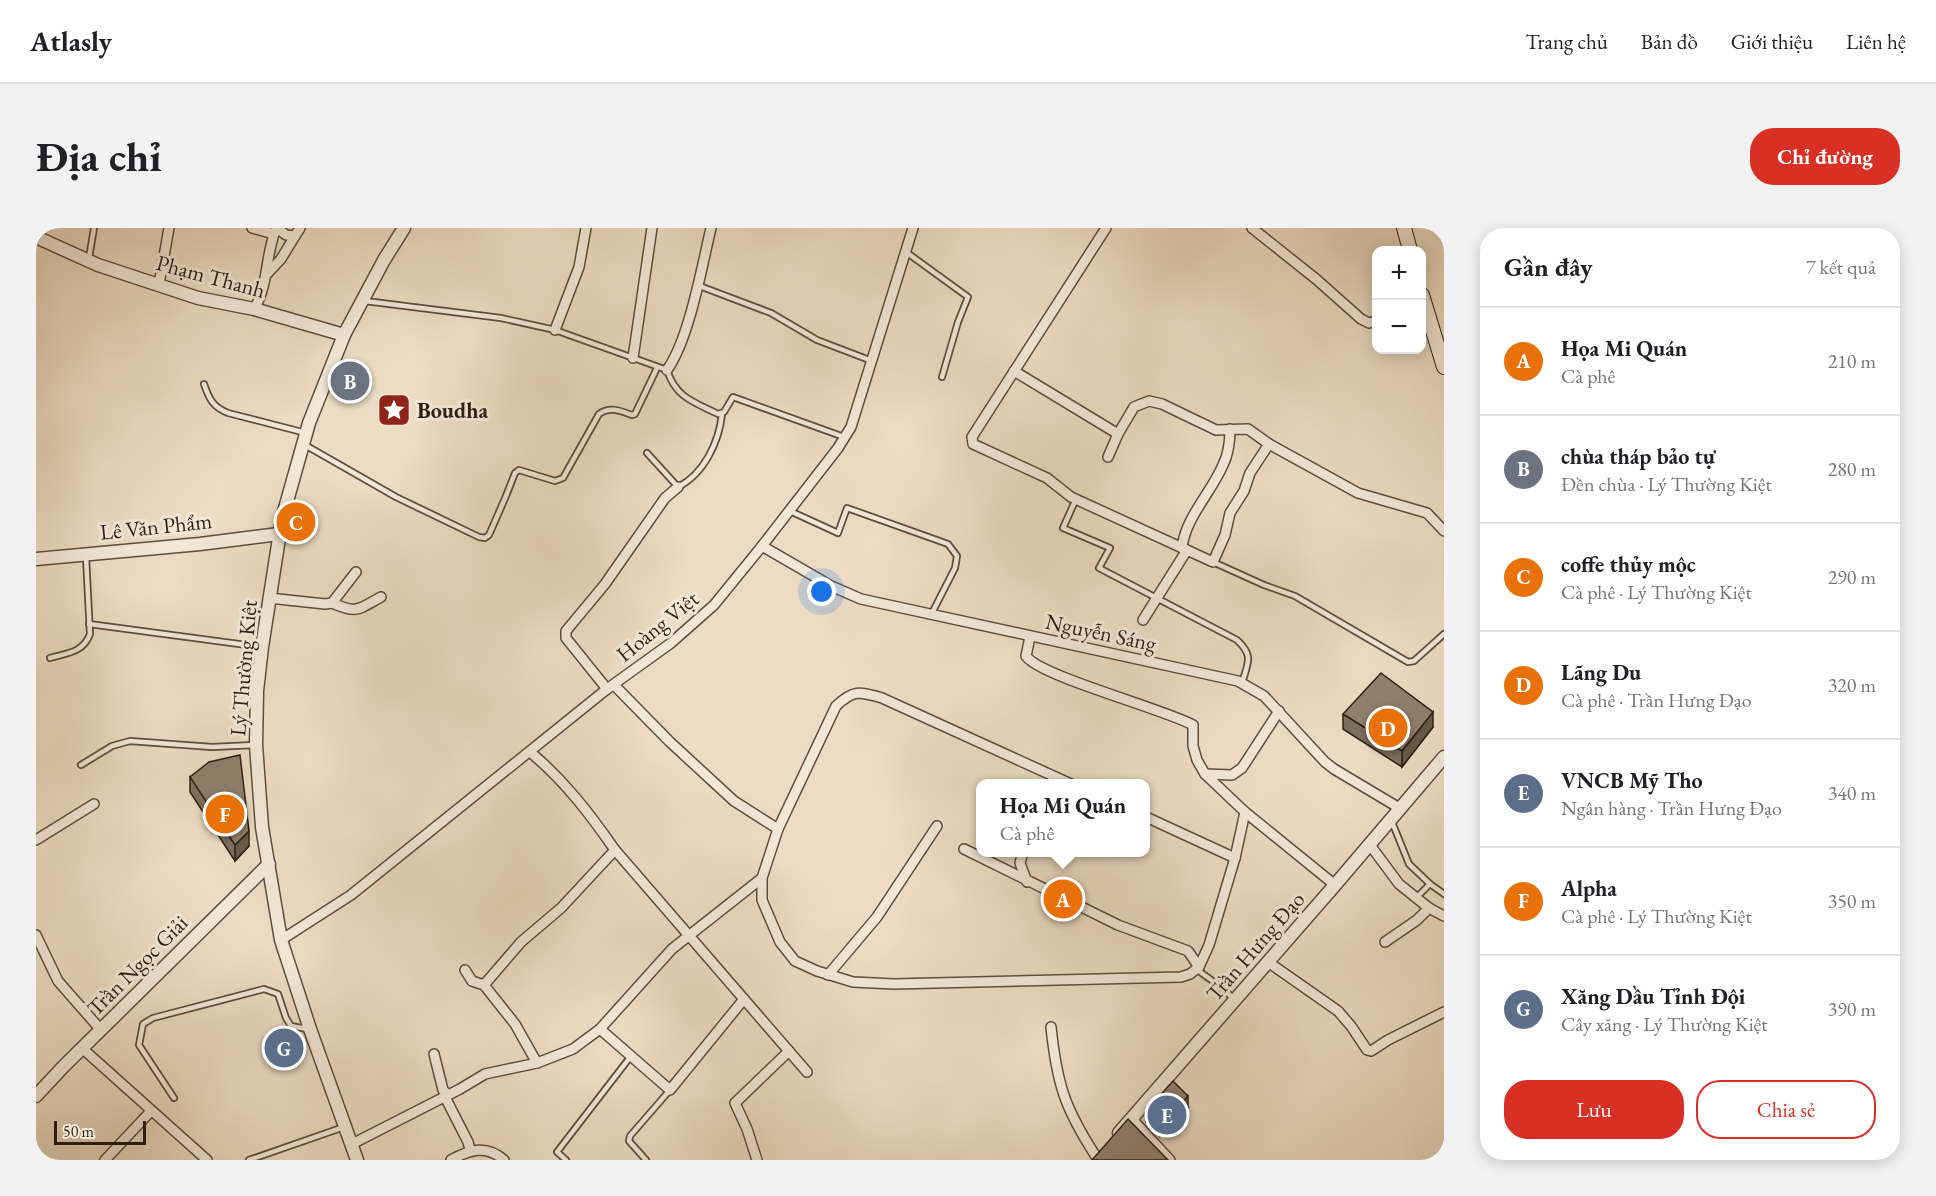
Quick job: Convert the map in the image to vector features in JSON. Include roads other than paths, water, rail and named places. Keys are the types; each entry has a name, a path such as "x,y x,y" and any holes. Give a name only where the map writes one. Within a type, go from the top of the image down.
{"main road":[{"path":"1404,228 1409,246"},
{"path":"1426,317 1444,367"}],"street":[{"path":"159,284 169,228"},
{"path":"252,228 276,230 286,235 297,232"},
{"name":"Lý Thường Kiệt","path":"357,1160 281,940 262,827 256,745 258,691 262,647 279,534 304,438 344,335 404,228"},
{"path":"555,330 579,267 586,228"},
{"path":"633,358 652,228"},
{"path":"662,369 673,362 684,331 711,228"},
{"name":"Hoàng Việt","path":"281,940 351,895 610,687 671,643 714,605 762,546 851,427 913,228"},
{"path":"1106,228 971,441 1047,478 1076,499 1213,562 1225,535 1230,513 1244,491 1250,473 1269,444"},
{"path":"1252,228 1316,279 1361,319 1372,322"},
{"path":"254,309 259,301 266,275 266,264 276,230"},
{"path":"266,275 281,259 297,232"},
{"name":"Phạm Thanh","path":"36,237 88,260 198,298 254,309 344,335"},
{"path":"1014,371 1118,434"},
{"path":"1108,457 1134,407 1149,401 1162,404 1216,430 1248,429 1269,444 1358,493 1427,513 1444,531"},
{"path":"1143,620 1184,549 1184,534 1223,466 1229,444 1230,429"},
{"path":"678,487 665,498 605,584 566,631 566,638 610,687 734,801 778,829"},
{"name":"Lê Văn Phẩm","path":"36,559 200,544 279,534"},
{"name":"Nguyễn Sáng","path":"762,546 831,585 861,599 1242,683 1264,696 1325,762 1401,808"},
{"path":"332,603 356,572"},
{"path":"269,598 332,603 350,611 356,611 381,597"},
{"path":"1030,637 1026,656 1032,662 1193,725 1193,746 1197,760 1205,774 1245,812 1335,885"},
{"path":"1062,779 882,698 865,693 849,694 836,706 778,829 762,878 762,900 780,942 795,961 828,975 853,982 959,984 1055,979 1181,977 1198,968 1209,945 1235,858 1245,812"},
{"path":"1205,774 1232,775 1242,768 1279,711"},
{"path":"530,752 555,772 589,813 615,850 807,1072"},
{"name":"Trần Hưng Đạo","path":"1102,1153 1444,757"},
{"path":"36,840 94,804"},
{"path":"1150,819 1235,858"},
{"path":"828,975 877,916 937,826"},
{"path":"1370,845 1399,884 1444,916"},
{"path":"964,849 976,855"},
{"path":"484,985 525,938 561,908 615,850"},
{"path":"979,857 1118,925 1188,951 1198,968"},
{"path":"1022,857 1020,863 1027,882"},
{"name":"Trần Ngọc Giải","path":"36,1096 269,864"},
{"path":"352,1144 485,1074 537,1063 573,1049 600,1029 672,949 762,878"},
{"path":"1385,942 1430,908"},
{"path":"36,935 58,981 101,1030"},
{"path":"1268,962 1338,1011 1367,1050 1371,1051 1444,1012"},
{"path":"465,970 472,981 484,985 522,1033 537,1063"},
{"path":"600,1029 670,1090 744,999"},
{"path":"1051,1027 1058,1080 1066,1104 1078,1128 1102,1153"},
{"path":"83,1049 207,1160"},
{"path":"757,1160 747,1129 735,1104 789,1051"},
{"path":"434,1054 443,1090 470,1150"},
{"path":"105,1160 152,1111"},
{"path":"1132,1119 1170,1160"},
{"path":"451,1160 470,1150 491,1152 504,1160"}],"lane":[{"path":"88,260 94,228"},
{"path":"906,252 968,297 957,322 942,377"},
{"path":"697,285 771,313 817,340 872,361"},
{"path":"362,300 501,318 555,330 662,369 673,387 682,396 722,414"},
{"path":"204,384 209,400 218,409 304,438 396,497 485,538 489,535 507,496 515,473 519,470 555,481 563,478 599,414 604,410 612,410 635,414 662,369"},
{"path":"647,453 678,487 688,482 705,462 720,431 722,414 733,397 844,437"},
{"path":"1076,499 1063,528 1110,548 1099,568 1237,640 1247,650 1249,658 1242,683"},
{"path":"789,510 838,533 847,508 948,544 957,556 955,568 931,616"},
{"path":"50,658 79,650 86,643 90,634 86,554"},
{"path":"1213,562 1295,596 1408,662 1413,661 1444,634"},
{"path":"89,624 262,647"},
{"path":"81,765 112,746 130,741 212,747 256,745"},
{"path":"1391,819 1409,864 1444,894"},
{"path":"1416,898 1430,884"},
{"path":"1198,968 1235,1000"},
{"path":"174,1098 139,1045 143,1024 153,1018 264,989 278,994 291,1026 310,1029"},
{"path":"566,1160 556,1152 631,1056"},
{"path":"646,1160 629,1141 630,1136 670,1090"},
{"path":"249,1160 346,1126"}],"place":[{"name":"chùa tháp bảo tự","path":"350,381"},
{"name":"Boudha","path":"394,410"},
{"name":"coffe thủy mộc","path":"296,522"},
{"name":"Lãng Du","path":"1388,728"},
{"name":"Alpha","path":"225,814"},
{"name":"Họa Mi Quán","path":"1063,899"},
{"name":"Xăng Dầu Tỉnh Đội","path":"284,1048"},
{"name":"VNCB Mỹ Tho","path":"1167,1115"}]}
